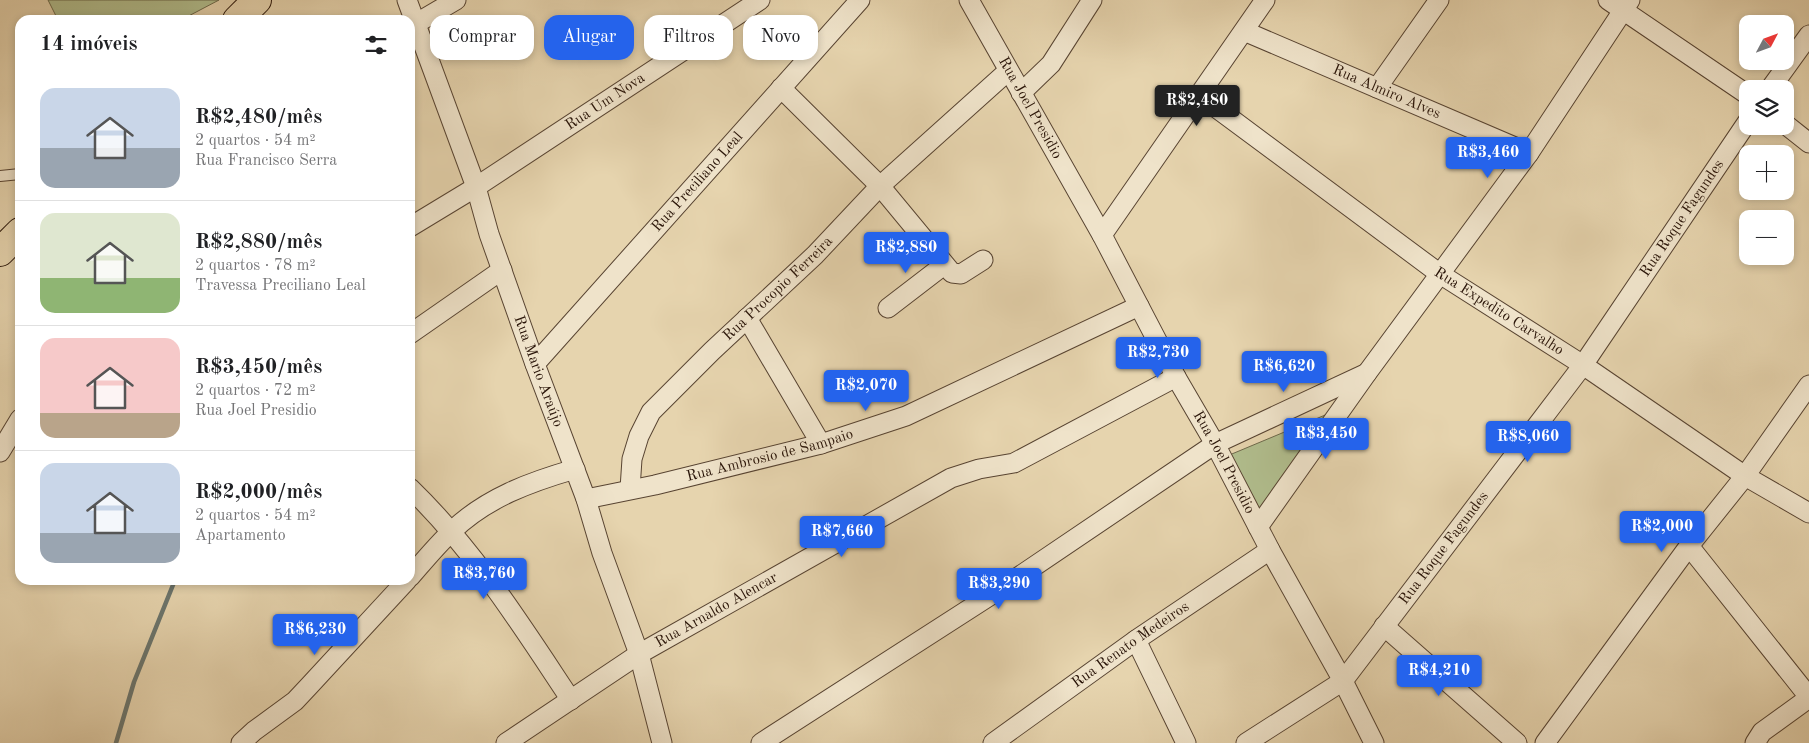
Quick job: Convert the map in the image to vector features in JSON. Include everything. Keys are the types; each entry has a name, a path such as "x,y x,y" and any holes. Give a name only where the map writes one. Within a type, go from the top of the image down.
{"main road":[{"path":"242,15 257,0"},
{"path":"0,252 15,237"}],"street":[{"name":"Rua Mario Araújo","path":"407,0 411,15"},
{"path":"415,24 456,0"},
{"name":"Rua Um Nova","path":"415,224 476,187 760,0"},
{"name":"Rua Preciliano Leal","path":"535,364 860,0"},
{"name":"Rua Joel Presidio","path":"969,0 1102,236 1176,376 1215,444 1270,550 1343,681 1374,743"},
{"path":"1021,93 1044,72 1066,44 1092,0"},
{"path":"1102,236 1265,0"},
{"path":"1377,88 1439,0"},
{"path":"1258,527 1367,373 1529,152 1620,3 1739,89"},
{"name":"Rua Mario Araújo","path":"415,30 476,187 502,270 535,364 586,499 602,553 639,654 662,743"},
{"name":"Rua Almiro Alves","path":"1244,31 1529,152"},
{"path":"1776,80 1809,35"},
{"name":"Rua Procopio Ferreira","path":"630,489 632,459 639,436 651,412 747,318 815,255 880,186 1008,71"},
{"path":"781,88 880,186 944,265 956,275 983,260"},
{"name":"Rua Expedito Carvalho","path":"1199,95 1440,274 1583,364 1744,476 1809,513"},
{"path":"1794,131 1809,143"},
{"name":"Rua Roque Fagundes","path":"1246,743 1343,681 1583,364 1739,134"},
{"path":"888,308 944,265"},
{"path":"415,331 502,270"},
{"name":"Rua Ambrosio de Sampaio","path":"586,499 655,485 821,444 906,416 1139,306"},
{"path":"747,318 821,444"},
{"path":"761,743 1005,586 1215,444 1367,373"},
{"name":"Rua Arnaldo Alencar","path":"506,743 639,654 951,478 979,469 1014,464 1176,376"},
{"path":"1545,743 1689,546 1744,476 1809,385"},
{"path":"0,452 15,427"},
{"path":"415,571 452,530 481,508 512,490 575,469"},
{"path":"415,493 452,530 498,590 571,700"},
{"path":"1689,546 1809,697 1762,732 1755,743"},
{"name":"Rua Renato Medeiros","path":"993,743 1136,640 1270,550"},
{"path":"241,743 310,686 402,585"},
{"path":"1384,626 1517,743"},
{"path":"1136,640 1186,743"}],"lane":[{"path":"0,176 15,174"}],"green space":[{"path":"48,0 219,0 190,15 56,15"},
{"path":"1330,413 1258,510 1227,456"}],"waterway":[{"path":"116,743 134,682 173,585"}]}
